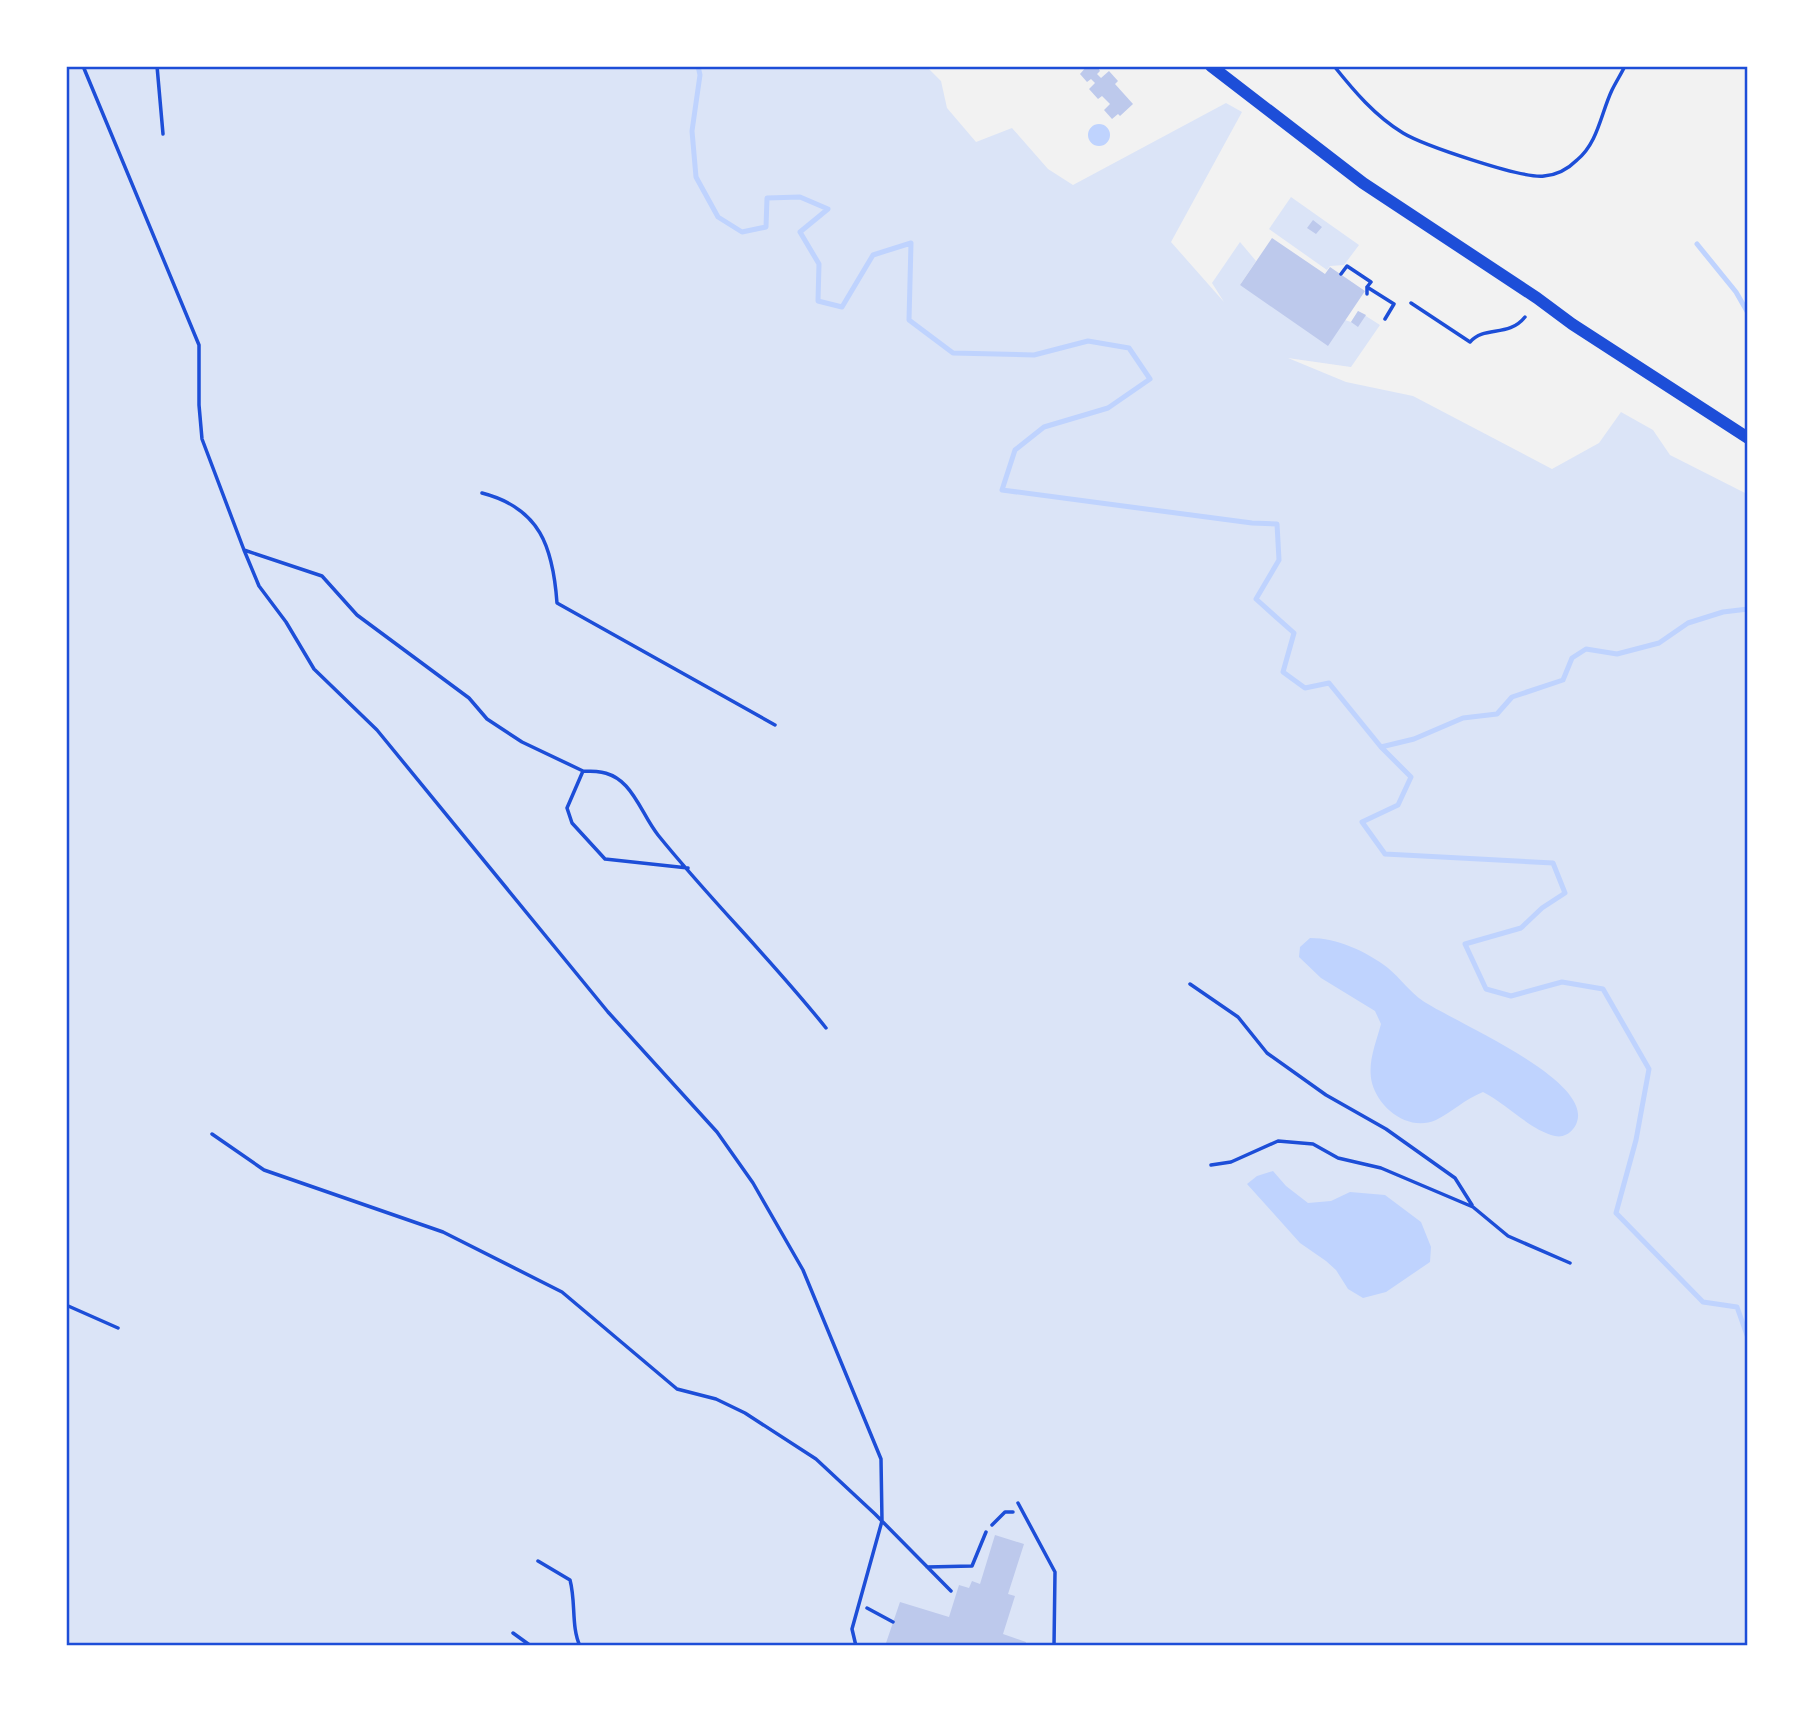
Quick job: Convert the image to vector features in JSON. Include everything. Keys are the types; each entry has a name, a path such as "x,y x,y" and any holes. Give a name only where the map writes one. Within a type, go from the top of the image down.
{"main road":[{"path":"1211,66 1363,183 1572,324 1748,438"}],"lane":[{"path":"83,66 199,345 202,439 259,586 286,622 314,669 377,730 608,1012 717,1132 753,1183 803,1270 881,1459 882,1521 852,1629 856,1646"},
{"path":"157,66 163,134"},
{"path":"482,493 503,499 531,519 548,548 557,603 775,725"},
{"path":"244,550 322,576 357,615 469,698 487,719 522,742 583,771 604,771 626,785 656,834 792,985 826,1028"},
{"path":"583,771 567,808 572,823 605,859 688,868"},
{"path":"1190,984 1238,1017 1267,1053 1326,1095 1386,1129 1455,1178 1473,1206 1508,1236 1570,1263"},
{"path":"212,1134 264,1170 443,1232 562,1292 677,1389 716,1399 745,1413 816,1459 951,1591"},
{"path":"1211,1165 1231,1162 1278,1141 1313,1144 1338,1158 1381,1168 1473,1206"},
{"path":"66,1306 118,1328"},
{"path":"1018,1503 1055,1572 1054,1646"},
{"path":"927,1567 972,1566 986,1532"},
{"path":"538,1561 570,1580 575,1599 575,1635 580,1646"},
{"path":"513,1633 531,1646"}],"path":[{"path":"1334,66 1359,97 1403,133 1427,145 1523,174 1543,177 1565,170 1581,158 1598,130 1612,90 1625,66"},
{"path":"1341,274 1347,266 1371,282 1367,287 1367,294"},
{"path":"1367,287 1394,304 1385,319"},
{"path":"1411,303 1470,342 1480,334 1510,330 1525,317"},
{"path":"986,1532 1005,1512 1023,1513"},
{"path":"859,1604 893,1622"}],"shaded area":[{"path":"66,67 927,67 941,81 947,108 976,142 1012,128 1048,169 1073,185 1226,103 1242,112 1171,242 1224,302 1212,283 1240,242 1256,261 1240,285 1351,322 1358,311 1380,325 1351,367 1288,358 1346,382 1413,396 1552,469 1599,443 1621,412 1653,430 1670,455 1747,494 1747,1645 67,1645"},
{"path":"1291,197 1359,245 1344,265 1330,266 1327,270 1269,229"}],"water":[{"path":"1099,124 1107,127 1110,135 1107,143 1099,146 1091,143 1088,135 1091,127"},
{"path":"1310,938 1341,943 1370,956 1388,968 1423,1001 1537,1066 1572,1098 1578,1114 1575,1127 1564,1136 1546,1133 1483,1092 1436,1120 1426,1123 1416,1123 1396,1116 1381,1101 1372,1083 1371,1061 1381,1024 1375,1011 1321,978 1299,957 1300,947"},
{"path":"1273,1171 1286,1186 1308,1203 1331,1201 1350,1192 1385,1195 1421,1222 1431,1247 1430,1262 1386,1292 1363,1298 1348,1289 1336,1270 1326,1261 1300,1243 1247,1184 1257,1176"}],"building":[{"path":"1087,66 1097,66 1100,71 1097,74 1101,78 1109,71 1118,81 1115,84 1133,104 1120,116 1118,114 1112,119 1104,110 1110,104 1102,96 1098,99 1089,89 1095,83 1091,79 1087,82 1080,74"},
{"path":"1313,220 1322,227 1316,234 1307,228"},
{"path":"1272,238 1325,274 1330,267 1365,291 1328,346 1240,285"},
{"path":"1358,311 1366,315 1358,327 1351,322"},
{"path":"995,1535 1024,1544 1008,1594 1015,1596 1003,1634 1026,1642 1025,1646 894,1646 886,1643 900,1602 949,1617 959,1585 969,1588 972,1581 980,1584"}],"waterway":[{"path":"698,66 700,75 692,131 696,177 718,217 742,232 766,227 767,198 800,197 828,209 800,232 819,264 818,301 842,307 873,255 911,243 909,320 953,353 1034,355 1088,341 1129,348 1150,379 1108,408 1044,427 1015,450 1002,490 1277,524 1279,560 1256,599 1294,633 1283,672 1305,688 1329,683 1381,747 1411,777 1398,805 1362,822 1385,854 1553,863 1565,893 1542,908 1521,928 1465,944 1486,989 1511,996 1562,982 1603,989 1649,1069 1636,1140 1616,1213 1703,1302 1737,1307 1748,1338"},
{"path":"1697,244 1736,292 1748,313"},
{"path":"1381,747 1414,739 1463,718 1497,714 1512,697 1563,680 1572,658 1586,649 1617,654 1659,643 1688,623 1723,612 1748,609"}]}
